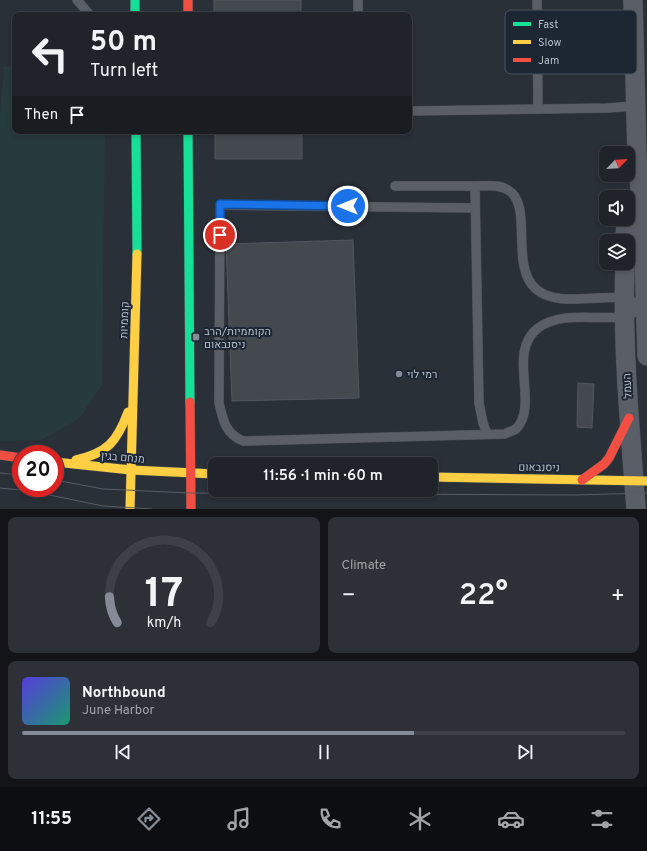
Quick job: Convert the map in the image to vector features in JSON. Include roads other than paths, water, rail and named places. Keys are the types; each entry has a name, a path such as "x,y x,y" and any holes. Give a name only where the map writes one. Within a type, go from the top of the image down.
{"main road":[{"path":"135,0 135,12"},
{"path":"188,0 188,12"},
{"name":"קוממיות","path":"130,509 137,275 136,134"},
{"path":"188,134 191,509"},
{"path":"64,461 90,458 112,446 121,432 134,396"},
{"path":"582,480 604,464 609,458 629,418"},
{"path":"0,455 12,457"},
{"name":"מנחם בגין","path":"64,463 131,470 190,473"},
{"path":"190,473 208,474"},
{"name":"ניסנבאום","path":"438,477 640,481"}],"street":[{"path":"633,0 633,10"},
{"path":"635,74 636,106 642,155 644,308 647,356"},
{"path":"633,190 642,155"},
{"name":"העמל","path":"625,270 623,317 629,418 640,481 636,509"}],"lane":[{"path":"77,0 87,12"},
{"path":"358,0 358,12"},
{"path":"537,0 537,10"},
{"path":"538,74 538,109"},
{"path":"412,110 538,109 636,106"},
{"path":"395,186 499,186 509,190 517,201 521,215 523,260 526,277 536,289 550,296 568,299 624,298 644,308"},
{"path":"475,186 479,403 483,424 488,434"},
{"path":"475,208 220,204 219,403 227,429 234,438 243,441 504,434 515,429 522,419 524,408 523,357 527,343 537,329 562,318 623,317 644,308"}],"tram line":[{"path":"0,473 12,474"},
{"path":"64,482 103,489 190,493 574,495 647,493"},
{"path":"0,488 30,491 103,506 152,509"}],"place":[{"name":"הקוממיות/הרב ניסנבאום","path":"196,337"},
{"name":"רמי לוי","path":"399,374"}]}
